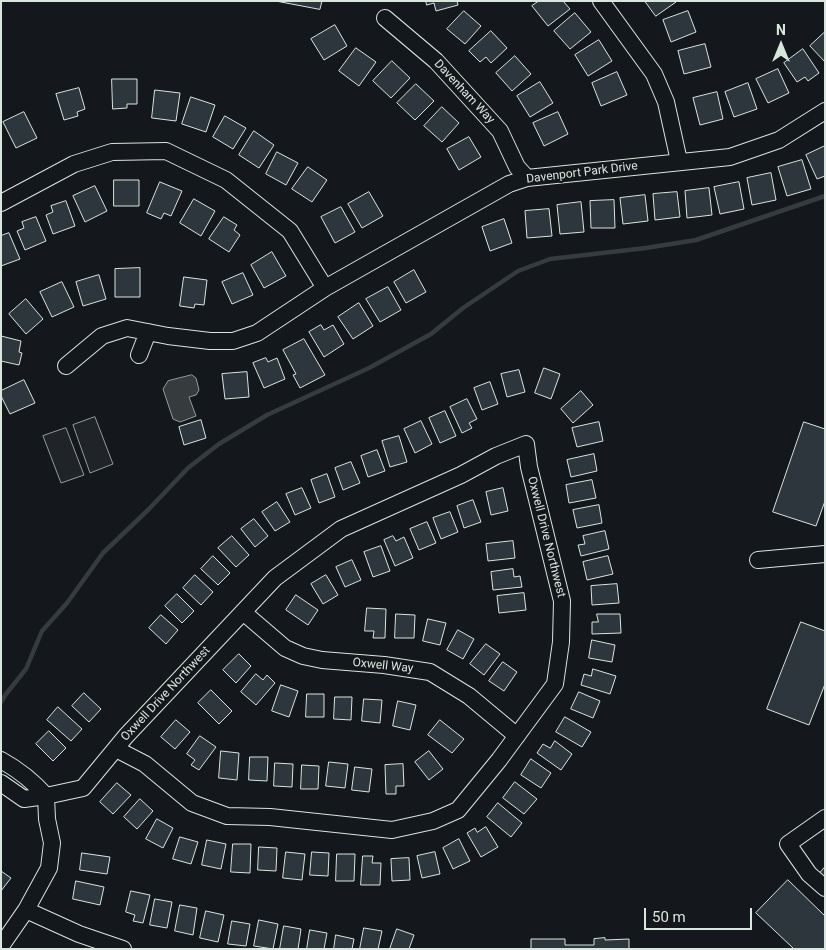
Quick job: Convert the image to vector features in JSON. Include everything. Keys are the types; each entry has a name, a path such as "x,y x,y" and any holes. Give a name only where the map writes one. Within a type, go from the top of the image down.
{"street":[{"path":"601,1 654,74 666,102 679,161"},
{"name":"Davenham Way","path":"385,18 436,61 500,130 518,167 527,178"},
{"name":"Davenport Park Drive","path":"66,366 102,336 127,328 168,336 210,341 233,341 257,334 325,288 509,184 527,178 730,156 779,140 825,111"},
{"path":"1,203 74,164 89,159 112,152 166,151 226,180 290,231 325,288"},
{"path":"138,355 148,332"},
{"name":"Oxwell Drive Northwest","path":"1,783 24,799 83,788 116,748 275,578 341,529 461,475 496,456 526,444 529,467 562,601 561,642 555,684 517,736 458,810 433,821 392,830 270,817 227,816 192,803 145,764 116,748"},
{"path":"758,560 825,554"},
{"name":"Oxwell Way","path":"242,612 285,648 303,656 322,660 384,665 430,672 470,696 517,736"},
{"path":"1,760 14,767 35,784 46,796 47,818 52,843 49,868 26,910 1,946"},
{"path":"825,818 788,844 809,874 825,888"},
{"path":"26,910 79,934 123,949"}],"shaded area":[{"path":"192,375 196,378 199,390 196,395 189,397 196,416 180,422 173,419 163,389 168,381"},
{"path":"95,417 113,464 90,473 73,425"},
{"path":"66,428 84,475 61,483 43,436"}],"building":[{"path":"276,1 322,1 320,9"},
{"path":"426,1 457,1 458,5 436,11 434,3 427,5"},
{"path":"539,1 563,1 570,9 548,26 532,6"},
{"path":"645,1 676,1 676,2 656,16"},
{"path":"464,11 481,26 465,44 447,29"},
{"path":"688,11 696,32 671,42 663,20"},
{"path":"575,13 591,32 570,49 554,31"},
{"path":"335,25 347,46 324,60 311,39"},
{"path":"491,31 507,48 491,63 486,57 480,62 469,51"},
{"path":"825,32 825,62 810,46"},
{"path":"599,40 612,61 588,76 575,55"},
{"path":"705,44 711,67 684,74 678,51"},
{"path":"356,48 376,62 359,86 339,71"},
{"path":"803,49 819,73 808,81 805,77 797,82 784,63"},
{"path":"515,56 531,74 512,91 496,73"},
{"path":"392,61 410,78 391,98 373,81"},
{"path":"778,69 789,93 768,103 756,79"},
{"path":"617,72 627,95 601,106 592,83"},
{"path":"112,79 137,79 137,104 127,104 127,108 113,109"},
{"path":"540,82 553,103 530,117 517,96"},
{"path":"748,83 757,109 734,117 725,92"},
{"path":"416,84 434,101 415,120 397,103"},
{"path":"79,88 85,109 77,112 78,116 64,120 56,94"},
{"path":"155,90 180,93 176,121 152,118"},
{"path":"717,92 723,119 700,125 693,98"},
{"path":"191,97 215,105 206,132 182,124"},
{"path":"442,107 459,123 442,142 424,126"},
{"path":"24,112 37,138 16,148 3,122"},
{"path":"558,112 568,134 544,146 533,123"},
{"path":"225,116 246,128 233,149 213,137"},
{"path":"254,131 274,145 259,168 239,155"},
{"path":"469,137 481,157 459,170 447,149"},
{"path":"825,146 825,176 817,179 806,155"},
{"path":"277,152 298,163 286,185 266,174"},
{"path":"802,160 811,189 787,196 778,167"},
{"path":"308,167 327,180 312,202 292,189"},
{"path":"771,173 776,200 752,205 747,178"},
{"path":"114,180 139,180 139,206 114,206"},
{"path":"160,182 182,191 171,216 164,213 161,219 147,213"},
{"path":"739,182 744,209 720,214 714,187"},
{"path":"95,186 107,211 85,222 73,196"},
{"path":"709,188 712,215 687,218 685,191"},
{"path":"369,192 383,216 362,228 348,204"},
{"path":"677,192 680,217 655,220 653,194"},
{"path":"645,195 648,221 623,224 620,198"},
{"path":"194,199 215,211 201,236 180,223"},
{"path":"614,200 615,228 591,228 590,201"},
{"path":"66,201 75,226 53,234 46,215 53,212 51,206"},
{"path":"581,202 584,232 560,234 557,205"},
{"path":"341,207 355,232 335,243 321,217"},
{"path":"549,209 552,236 527,238 525,211"},
{"path":"36,217 46,241 25,250 17,231 24,228 22,222"},
{"path":"224,217 237,225 234,230 240,235 229,252 209,239"},
{"path":"504,219 512,243 490,251 482,227"},
{"path":"9,233 20,259 1,266 1,236"},
{"path":"272,252 286,276 264,288 251,265"},
{"path":"140,268 140,297 115,297 115,269"},
{"path":"414,270 426,292 406,303 394,282"},
{"path":"243,273 253,295 232,304 222,282"},
{"path":"99,275 106,299 83,306 76,282"},
{"path":"184,277 207,280 204,305 195,304 194,308 180,306"},
{"path":"62,282 74,307 52,317 40,292"},
{"path":"388,287 401,310 380,322 366,299"},
{"path":"26,299 43,319 26,334 9,314"},
{"path":"359,303 373,326 353,339 338,317"},
{"path":"321,325 324,330 333,325 344,344 324,357 309,332"},
{"path":"1,336 21,341 19,352 22,353 19,365 1,361"},
{"path":"304,339 325,375 300,388 293,375 296,374 283,350"},
{"path":"266,358 268,362 277,358 285,379 264,388 253,363"},
{"path":"544,368 560,374 551,399 535,393"},
{"path":"519,370 525,392 507,397 501,374"},
{"path":"247,372 249,397 225,399 222,374"},
{"path":"24,380 35,403 10,414 1,396 1,391"},
{"path":"490,382 498,404 482,410 474,388"},
{"path":"581,391 593,405 573,423 561,409"},
{"path":"467,399 477,419 469,423 472,428 462,433 450,407"},
{"path":"445,411 456,436 440,443 429,418"},
{"path":"201,420 206,438 184,445 179,427"},
{"path":"421,421 432,444 415,453 404,429"},
{"path":"599,422 603,441 577,447 572,428"},
{"path":"804,422 825,429 825,501 816,526 773,512"},
{"path":"399,436 407,462 390,467 382,441"},
{"path":"377,450 385,471 368,477 361,456"},
{"path":"594,454 597,471 571,477 567,460"},
{"path":"351,462 360,483 343,490 335,468"},
{"path":"327,474 335,497 319,503 311,480"},
{"path":"592,480 596,498 569,503 566,485"},
{"path":"302,488 311,508 295,515 286,494"},
{"path":"503,488 508,511 491,515 486,492"},
{"path":"473,500 481,522 464,528 457,506"},
{"path":"277,502 290,522 275,531 262,512"},
{"path":"599,505 602,523 577,528 573,510"},
{"path":"450,512 458,532 441,539 433,518"},
{"path":"254,519 268,536 255,547 241,529"},
{"path":"427,522 436,543 419,550 410,529"},
{"path":"605,531 609,549 581,556 578,545 585,544 583,536"},
{"path":"232,536 249,555 236,567 218,548"},
{"path":"393,536 396,541 404,537 413,558 395,566 384,540"},
{"path":"513,541 515,558 488,561 486,544"},
{"path":"381,546 390,571 373,577 364,552"},
{"path":"213,556 230,573 218,585 201,569"},
{"path":"608,556 613,574 587,580 583,562"},
{"path":"352,560 361,580 345,587 336,567"},
{"path":"513,569 514,577 520,576 522,587 493,590 491,572"},
{"path":"195,575 213,592 201,605 183,588"},
{"path":"326,575 338,595 323,604 311,584"},
{"path":"617,584 619,603 592,605 591,586"},
{"path":"524,593 526,610 499,613 497,596"},
{"path":"177,594 194,611 182,623 165,606"},
{"path":"296,595 318,610 308,625 286,610"},
{"path":"367,608 386,609 385,638 373,638 374,631 365,631"},
{"path":"396,614 415,615 414,638 395,638"},
{"path":"597,614 620,614 621,633 592,634 592,622 598,622"},
{"path":"161,615 178,630 166,644 149,628"},
{"path":"428,619 446,623 440,645 423,641"},
{"path":"801,622 825,631 825,684 809,725 767,709"},
{"path":"458,630 474,639 463,659 447,650"},
{"path":"592,640 615,645 612,662 589,658"},
{"path":"486,644 500,654 484,675 470,664"},
{"path":"239,654 251,666 236,683 223,670"},
{"path":"503,662 517,672 504,691 489,681"},
{"path":"593,669 616,676 610,694 581,685 584,674 591,676"},
{"path":"256,674 263,680 267,675 275,683 256,705 241,692"},
{"path":"281,685 298,691 289,717 272,711"},
{"path":"211,690 232,711 219,724 198,703"},
{"path":"579,692 600,701 593,718 571,709"},
{"path":"84,693 101,709 89,722 72,706"},
{"path":"307,694 324,694 324,717 306,717"},
{"path":"335,697 352,697 351,720 334,719"},
{"path":"364,699 382,700 380,723 362,721"},
{"path":"398,701 416,705 410,730 393,726"},
{"path":"58,707 82,729 71,741 47,720"},
{"path":"565,717 591,732 582,747 556,732"},
{"path":"176,720 190,732 175,749 161,737"},
{"path":"440,720 464,739 452,753 428,735"},
{"path":"49,731 66,748 53,761 36,744"},
{"path":"200,736 216,747 199,770 191,765 195,760 187,754"},
{"path":"555,741 572,754 561,770 537,753 543,744 550,748"},
{"path":"221,751 239,753 237,780 219,778"},
{"path":"429,751 443,769 429,780 415,762"},
{"path":"250,757 268,757 267,781 249,780"},
{"path":"531,759 551,773 541,788 521,775"},
{"path":"329,762 348,764 345,788 326,786"},
{"path":"275,763 293,764 292,787 274,786"},
{"path":"403,764 404,786 396,786 396,794 386,794 385,765"},
{"path":"302,765 319,766 318,789 301,789"},
{"path":"355,767 372,769 369,792 352,790"},
{"path":"515,782 537,799 524,814 503,798"},
{"path":"117,783 131,795 113,814 100,802"},
{"path":"140,799 153,811 137,829 124,817"},
{"path":"498,803 522,823 511,837 487,817"},
{"path":"157,819 173,828 163,848 146,839"},
{"path":"486,827 498,847 481,857 467,833 475,828 477,832"},
{"path":"180,837 198,842 191,864 173,859"},
{"path":"459,839 470,861 453,869 443,848"},
{"path":"207,840 226,844 221,869 202,865"},
{"path":"233,844 251,844 250,873 231,872"},
{"path":"259,847 277,848 276,871 258,870"},
{"path":"286,852 305,854 302,880 283,878"},
{"path":"312,852 329,853 328,876 310,875"},
{"path":"435,852 440,874 422,878 417,856"},
{"path":"82,853 110,857 107,874 80,870"},
{"path":"337,854 355,854 354,881 336,881"},
{"path":"363,856 373,856 372,863 381,863 380,885 361,885"},
{"path":"409,858 410,880 392,881 391,859"},
{"path":"825,867 825,877 820,873"},
{"path":"1,871 11,878 1,891"},
{"path":"788,880 825,916 825,949 794,949 756,913"},
{"path":"76,881 104,887 100,905 73,899"},
{"path":"131,891 150,895 143,923 133,921 135,915 126,912"},
{"path":"155,899 172,902 167,928 150,925"},
{"path":"180,905 197,908 193,935 175,931"},
{"path":"206,911 224,915 218,942 200,938"},
{"path":"259,920 278,924 273,949 254,946"},
{"path":"232,921 250,924 246,946 228,944"},
{"path":"284,926 301,929 298,949 280,949"},
{"path":"364,928 382,931 378,949 360,949"},
{"path":"397,929 414,935 409,949 390,949"},
{"path":"310,930 327,933 324,949 307,949"},
{"path":"336,935 354,939 352,949 334,949"},
{"path":"605,938 605,940 629,939 629,949 531,949 531,939 565,939 565,945 594,945 594,939"}],"waterway":[{"path":"1,702 26,669 42,631 67,603 103,553 188,468 219,444 267,415 369,368 431,334 463,308 518,271 550,259 696,240 825,196"}]}
